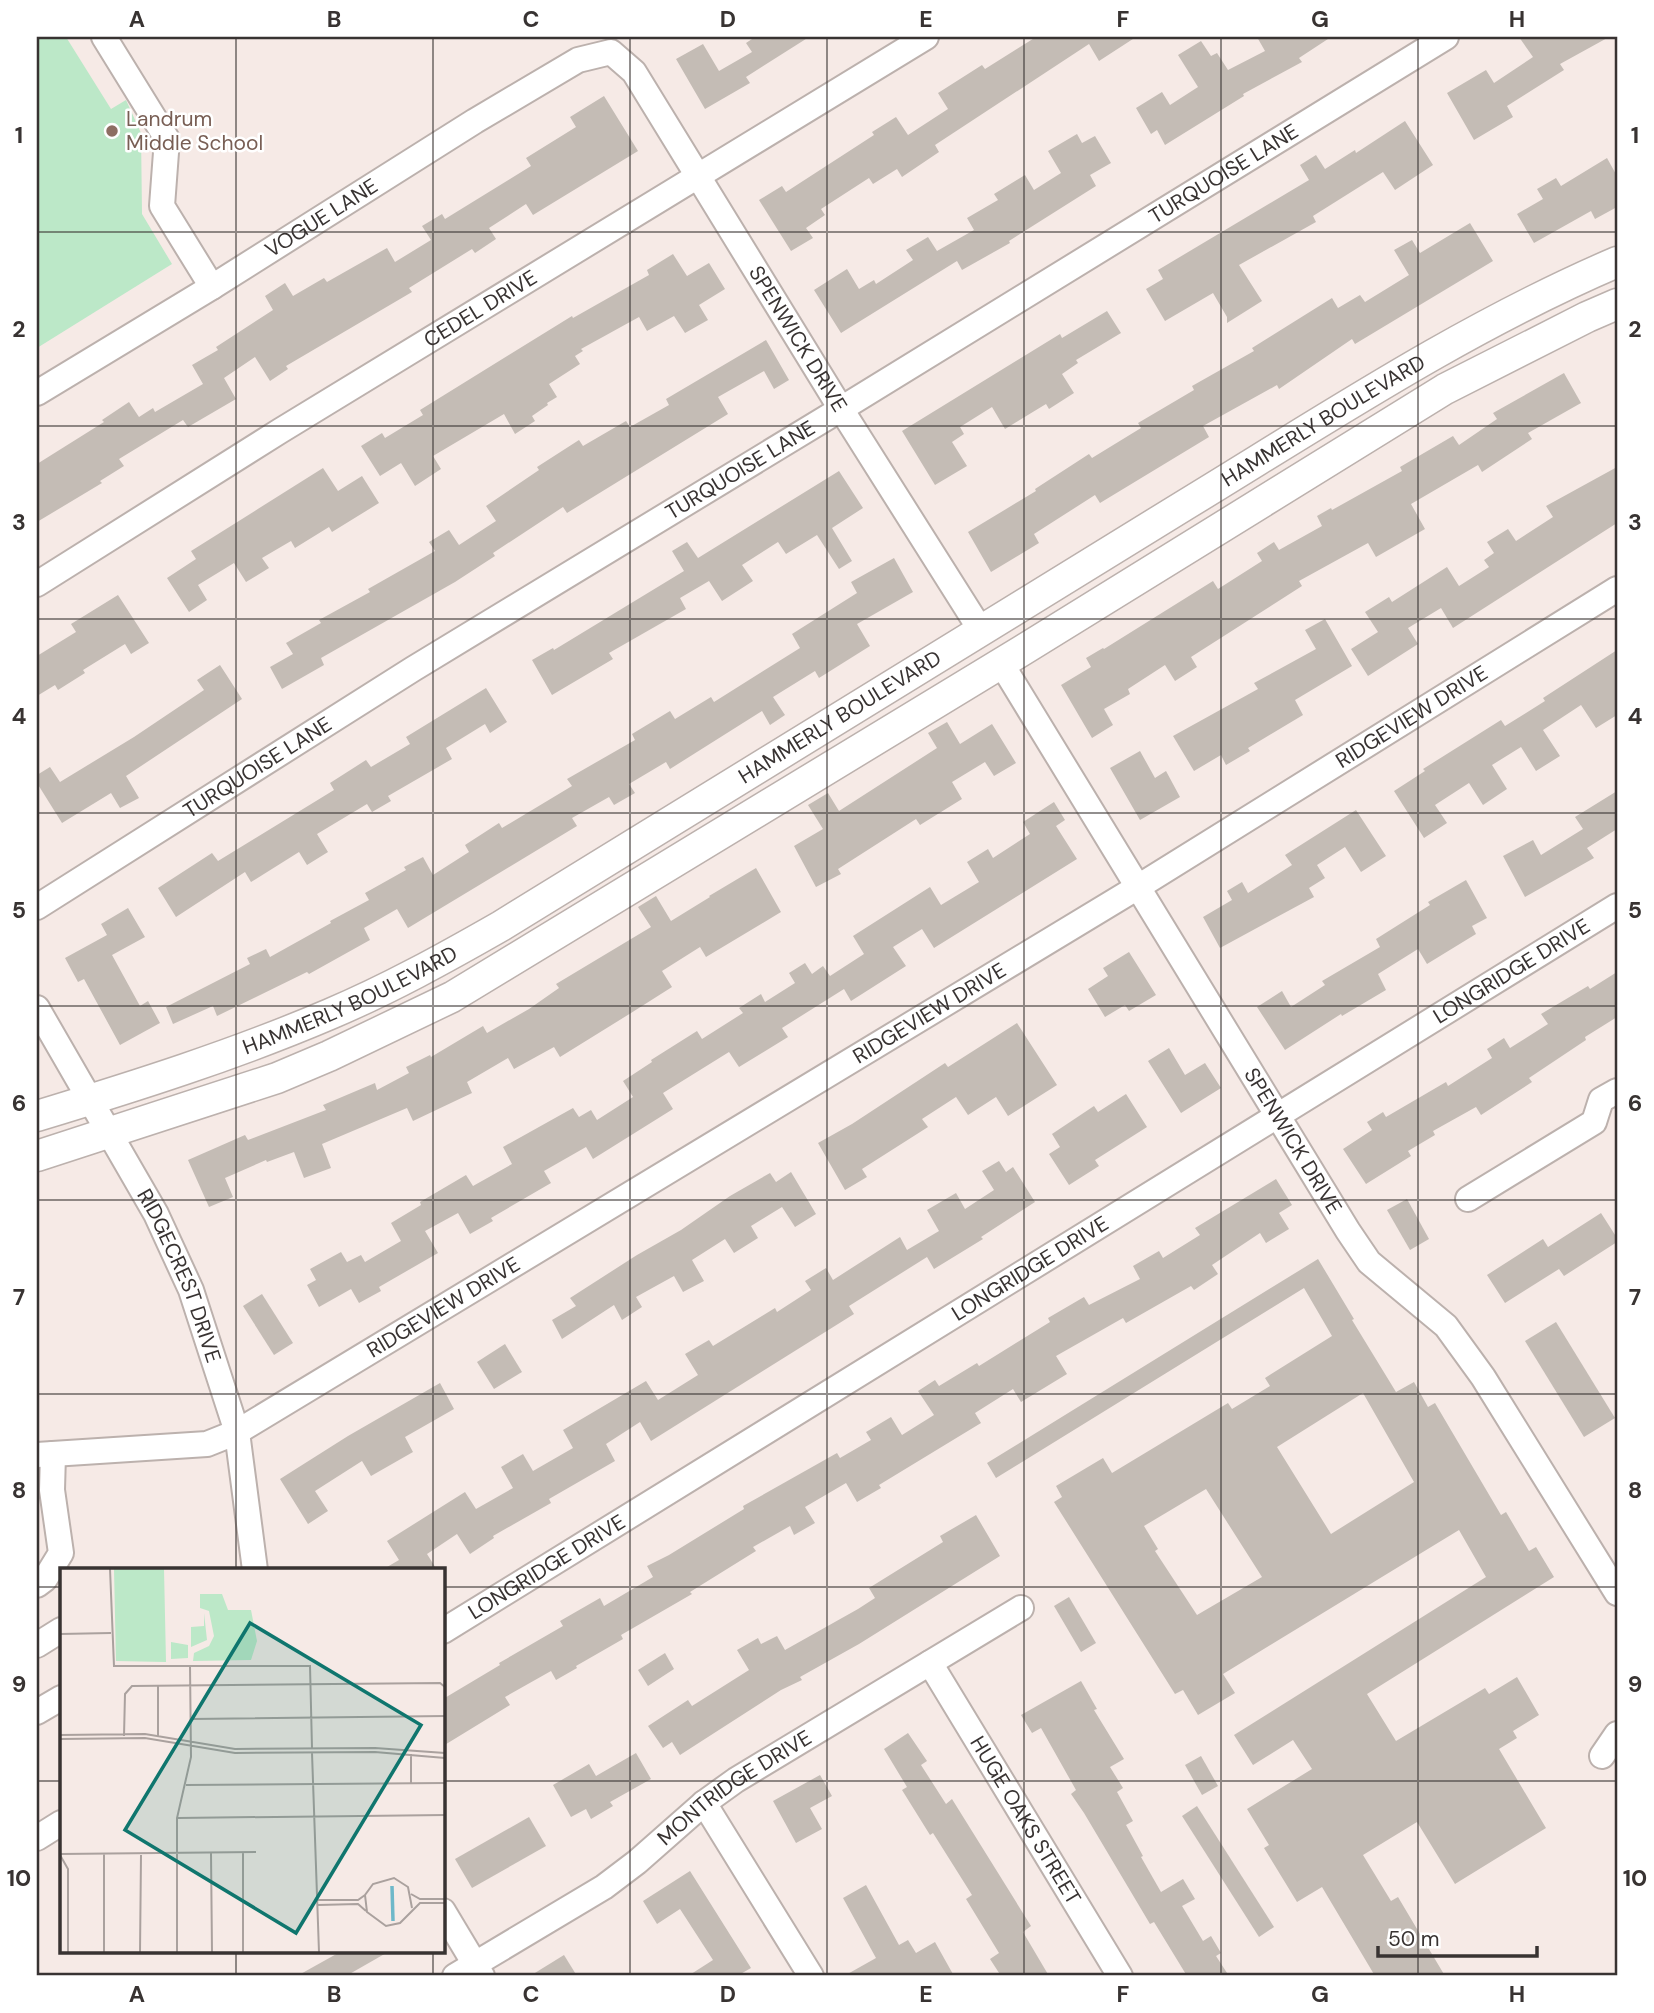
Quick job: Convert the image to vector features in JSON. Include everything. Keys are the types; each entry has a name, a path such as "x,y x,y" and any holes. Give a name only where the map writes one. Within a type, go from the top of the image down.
{"main road":[{"name":"HAMMERLY BOULEVARD","path":"37,1116 201,1065 276,1037 333,1013 434,964 676,819 980,629 1425,358 1567,284 1617,262"},
{"name":"HAMMERLY BOULEVARD","path":"37,1156 277,1078 452,997 1445,389 1617,304"},
{"path":"1375,389 1393,421"},
{"path":"1001,663 1002,642 1012,631 1046,610 1086,565"},
{"path":"886,733 935,681 961,665 974,653 980,629"},
{"path":"676,819 694,848"},
{"path":"434,964 452,997"}],"street":[{"path":"104,37 167,139 162,206 212,287"},
{"name":"CEDEL DRIVE","path":"37,584 280,431 926,37"},
{"name":"TURQUOISE LANE","path":"37,907 414,668 1446,37"},
{"name":"VOGUE LANE","path":"37,393 578,60 611,52"},
{"name":"SPENWICK DRIVE","path":"611,52 634,72 980,629"},
{"name":"RIDGEVIEW DRIVE","path":"42,1460 207,1444 237,1432 1138,887 1617,589"},
{"name":"SPENWICK DRIVE","path":"1001,663 1348,1231 1370,1262 1446,1326 1483,1377 1617,1593"},
{"name":"LONGRIDGE DRIVE","path":"444,1630 1617,906"},
{"name":"RIDGECREST DRIVE","path":"37,1008 156,1214 191,1290 237,1432 255,1568"},
{"path":"1468,1199 1594,1122 1601,1100 1617,1091"},
{"path":"37,1585 45,1579 61,1553 52,1490 42,1460"},
{"name":"MONTRIDGE DRIVE","path":"471,1972 604,1887 704,1803 736,1780 1021,1608"},
{"path":"37,1645 60,1631"},
{"name":"HUGE OAKS STREET","path":"930,1662 1120,1976"},
{"path":"37,1712 60,1699"},
{"path":"1617,1734 1602,1756 1617,1754"},
{"path":"704,1803 811,1976"},
{"path":"37,1838 60,1823"},
{"path":"444,1913 471,1972"}],"green space":[{"name":"Landrum Middle School","path":"37,37 66,37 111,109 126,100 141,133 142,214 172,264 37,348"}],"building":[{"path":"755,37 809,37 746,77 750,83 705,109 676,59 703,44 719,71 752,52 746,43"},
{"path":"1036,37 1136,37 1099,61 1089,44 935,145 939,152 902,177 897,169 873,184 869,178 821,209 825,215 806,228 813,238 791,251 759,200 782,186 786,192 874,135 872,132 896,117 908,135 948,109 938,93 982,65 985,69"},
{"path":"1257,37 1331,37 1299,58 1302,62 1243,94 1244,96 1165,145 1157,130 1151,134 1136,108 1162,92 1170,105 1198,87 1178,55 1201,41 1211,56 1217,53 1228,70 1265,51"},
{"path":"1519,37 1609,37 1560,64 1564,70 1507,106 1513,117 1474,140 1447,93 1486,70 1494,83 1533,57"},
{"path":"604,96 638,151 533,215 526,204 489,228 496,239 475,253 472,249 409,288 412,292 286,366 288,369 270,381 255,357 224,378 236,399 188,427 183,420 119,459 124,466 100,481 102,483 37,522 37,464 104,422 102,420 129,402 139,417 153,408 155,412 203,384 192,365 218,350 216,347 273,310 265,296 285,283 293,296 324,278 327,282 387,248 395,262 431,240 422,226 442,214 445,219 531,166 526,158 576,127 570,117"},
{"path":"1405,121 1433,165 1395,190 1383,172 1313,216 1316,222 1239,265 1262,301 1227,323 1227,317 1213,293 1165,321 1146,289 1163,279 1158,270 1309,180 1300,165 1316,155 1325,169 1355,150 1356,153"},
{"path":"1077,134 1082,143 1095,136 1111,163 1090,175 1096,186 1009,241 1010,243 962,270 957,261 841,333 814,290 847,269 859,289 874,280 876,284 913,260 906,250 928,237 937,251 974,230 967,218 998,200 994,194 1025,175 1034,190 1061,173 1048,151"},
{"path":"1607,158 1617,176 1617,207 1595,219 1591,211 1534,243 1517,214 1543,199 1537,189 1556,178 1561,186"},
{"path":"1470,223 1493,261 1355,344 1352,339 1279,389 1277,385 1203,426 1209,437 1100,503 1095,495 1034,534 1039,543 991,572 968,532 1036,491 1035,489 1089,454 1092,458 1141,428 1138,423 1194,390 1192,386 1254,351 1252,348 1332,298 1338,308 1360,295 1365,302 1409,275 1394,250 1412,240 1420,253"},
{"path":"673,254 687,276 709,263 725,289 699,305 708,320 685,333 674,316 647,331 639,317 581,349 583,351 575,356 580,364 549,384 557,397 532,416 535,421 515,434 504,414 433,456 441,469 415,486 401,463 380,476 361,446 382,433 385,438 423,415 420,410 572,316 573,318 649,275 647,270"},
{"path":"1107,311 1121,333 1076,360 1078,363 1062,374 1074,393 1049,409 1046,404 1005,429 992,407 960,427 964,434 952,442 967,466 935,485 902,431 1060,334 1062,338"},
{"path":"766,340 789,380 774,389 764,371 718,397 728,414 567,513 563,507 493,553 495,556 455,582 321,658 324,665 282,689 270,667 293,654 286,643 321,623 319,620 370,592 368,589 435,551 429,542 449,530 459,545 496,521 486,506 539,470 537,467 579,440 583,446 626,421 630,427 669,405 666,399"},
{"path":"1564,373 1581,403 1528,433 1532,439 1482,472 1478,465 1411,504 1425,529 1376,557 1368,543 1299,581 1302,586 1191,657 1197,667 1175,681 1165,665 1128,689 1130,694 1104,709 1113,725 1092,738 1061,685 1091,667 1086,658 1213,581 1218,589 1262,561 1257,553 1274,542 1279,550 1322,526 1317,516 1402,471 1400,467 1453,436 1459,445 1497,419 1493,413"},
{"path":"1617,467 1617,523 1453,628 1441,608 1408,628 1418,644 1368,676 1351,649 1378,632 1365,612 1389,597 1392,602 1447,567 1459,586 1489,567 1484,560 1494,553 1487,542 1508,529 1516,541 1553,517 1546,506"},
{"path":"323,468 338,491 362,476 379,503 332,532 329,527 295,548 291,541 262,558 269,568 246,582 234,563 198,585 207,600 189,612 167,578 196,559 191,551"},
{"path":"839,471 863,508 832,528 852,561 839,569 817,535 786,554 778,542 742,565 753,581 722,601 709,581 680,598 686,609 609,653 613,659 552,695 532,660 553,648 554,650 684,571 672,551 687,542 698,558"},
{"path":"894,558 913,592 857,624 870,646 819,678 815,671 773,697 785,715 770,725 762,711 670,769 666,762 629,784 635,793 614,805 609,797 572,818 577,826 408,928 397,909 364,928 370,940 309,974 307,972 217,1016 213,1006 173,1024 166,1007 250,964 247,958 266,949 270,957 331,923 330,921 369,900 365,893 423,857 433,875 469,852 465,845 499,823 502,828 572,786 567,779 635,740 632,734 670,711 675,719 711,697 714,702 800,648 792,634 857,593 851,582"},
{"path":"118,595 149,643 131,654 125,644 83,670 85,673 58,690 55,685 37,696 37,656 76,632 71,624"},
{"path":"1325,619 1352,666 1295,700 1303,715 1248,748 1250,751 1226,765 1221,755 1194,771 1173,736 1258,689 1254,683 1316,649 1305,630"},
{"path":"1617,650 1617,715 1596,728 1581,705 1543,730 1560,756 1536,771 1521,747 1492,765 1507,789 1483,805 1469,783 1435,805 1447,823 1424,838 1394,791 1425,771 1423,769 1501,720 1505,726 1545,701 1543,698"},
{"path":"220,665 242,699 126,776 139,798 120,808 111,793 62,823 37,783 37,775 50,767 60,782 204,690 197,680"},
{"path":"486,688 507,722 490,733 485,724 446,748 452,759 388,796 391,801 372,812 367,804 317,834 328,852 307,865 299,852 251,882 245,872 176,917 158,888 212,853 218,861 334,790 330,783 366,760 371,767 410,744 406,737"},
{"path":"947,722 960,744 992,724 1016,763 994,776 985,762 952,782 962,799 920,825 916,819 838,869 841,874 816,887 794,846 823,829 808,805 828,793 839,811 937,748 928,733"},
{"path":"1140,751 1155,778 1166,771 1180,797 1140,820 1110,768"},
{"path":"1617,791 1617,829 1587,848 1594,858 1525,897 1503,856 1533,840 1541,855 1583,829 1575,817"},
{"path":"1054,802 1065,820 1056,826 1077,859 934,948 922,929 893,947 906,966 851,1001 844,989 782,1028 788,1037 739,1067 729,1052 663,1093 673,1109 593,1159 586,1147 544,1171 551,1183 491,1218 493,1221 470,1234 458,1213 425,1231 438,1253 379,1287 381,1291 359,1303 351,1289 319,1307 307,1285 316,1280 310,1269 341,1252 347,1262 361,1255 365,1262 401,1241 391,1223 466,1175 473,1186 512,1164 503,1147 573,1108 579,1117 591,1110 597,1120 633,1097 623,1081 697,1031 702,1039 743,1013 739,1008 761,994 765,1002 795,983 789,973 805,963 812,974 823,966 830,976 864,954 853,936 930,887 941,905 979,882 967,862 988,849 993,858 1030,834 1023,822"},
{"path":"1356,810 1386,856 1361,872 1345,847 1317,865 1325,878 1309,888 1314,897 1220,948 1203,917 1232,900 1227,891 1242,882 1248,893 1292,865 1285,855"},
{"path":"756,868 781,912 706,957 700,947 662,971 672,987 631,1013 560,1057 554,1047 514,1069 508,1058 467,1082 472,1093 413,1121 407,1108 322,1144 331,1168 304,1178 294,1152 267,1162 266,1160 225,1178 233,1197 209,1207 188,1160 245,1135 248,1140 326,1110 323,1105 375,1083 377,1090 409,1073 406,1067 430,1055 431,1057 483,1026 487,1033 529,1009 559,988 556,984 651,927 638,907 656,896 671,921"},
{"path":"1466,880 1487,918 1472,926 1476,934 1427,964 1418,949 1378,974 1386,990 1342,1016 1341,1014 1285,1050 1257,1007 1282,991 1291,1007 1325,985 1322,981 1380,947 1376,939 1430,905 1428,902"},
{"path":"128,908 145,937 112,955 140,1006 148,1001 160,1023 120,1045 84,979 78,982 65,958 107,935 101,924"},
{"path":"1129,952 1156,995 1129,1011 1125,1005 1105,1017 1088,989 1108,976 1103,968"},
{"path":"1617,972 1617,1017 1529,1078 1532,1082 1481,1115 1476,1107 1433,1131 1435,1135 1408,1151 1411,1156 1366,1184 1343,1149 1372,1130 1367,1122 1383,1112 1386,1117 1446,1082 1448,1086 1492,1058 1487,1049 1504,1038 1510,1048 1548,1024 1541,1014"},
{"path":"1017,1023 1057,1085 1008,1116 996,1097 968,1115 956,1097 922,1119 928,1127 862,1169 867,1177 845,1190 818,1143 945,1063 948,1067"},
{"path":"1169,1048 1185,1075 1205,1063 1221,1088 1181,1113 1148,1061"},
{"path":"1126,1094 1147,1127 1095,1160 1099,1166 1069,1185 1049,1154 1060,1147 1052,1134 1094,1106 1098,1112"},
{"path":"999,1161 1006,1172 1013,1167 1035,1202 934,1269 927,1257 849,1306 854,1314 651,1441 640,1422 606,1444 615,1461 549,1499 551,1503 493,1536 494,1538 470,1554 457,1534 427,1554 436,1568 385,1568 399,1560 387,1541 465,1492 476,1509 513,1488 501,1467 523,1454 533,1471 573,1448 563,1430 646,1381 658,1400 698,1375 685,1354 709,1340 713,1346 775,1308 777,1312 811,1290 805,1281 826,1268 833,1280 900,1237 907,1250 939,1231 927,1210 956,1193 965,1209 994,1190 982,1171"},
{"path":"791,1172 816,1214 795,1227 782,1207 751,1226 758,1238 734,1253 725,1239 692,1260 704,1281 683,1292 674,1276 636,1297 642,1307 622,1320 614,1305 562,1339 552,1320 576,1306 570,1298 770,1173 776,1182"},
{"path":"1276,1179 1292,1205 1279,1213 1289,1229 1266,1243 1260,1233 1212,1265 1218,1274 1194,1290 1191,1286 1126,1323 1123,1318 1056,1356 1067,1374 1021,1402 1013,1389 975,1413 981,1423 879,1485 881,1488 857,1502 846,1483 805,1507 815,1523 794,1535 790,1526 753,1547 756,1551 690,1592 692,1594 621,1635 623,1639 576,1666 577,1668 556,1680 551,1671 505,1697 510,1705 444,1745 444,1698 563,1626 560,1621 600,1598 604,1606 653,1577 647,1566 744,1509 743,1506 837,1453 840,1458 871,1440 866,1432 891,1417 902,1435 934,1415 918,1391 935,1380 939,1386 977,1363 979,1366 1050,1322 1048,1318 1084,1297 1089,1305 1140,1279 1133,1266 1159,1251 1163,1258 1200,1235 1195,1228"},
{"path":"1407,1199 1429,1239 1410,1250 1387,1210"},
{"path":"1601,1213 1617,1242 1564,1276 1559,1269 1505,1303 1487,1275 1543,1239 1548,1247"},
{"path":"1318,1259 1396,1392 1414,1382 1428,1407 1435,1403 1501,1515 1506,1512 1529,1551 1536,1547 1554,1577 1367,1694 1396,1741 1485,1688 1489,1694 1517,1677 1539,1715 1513,1731 1517,1738 1499,1749 1546,1828 1455,1884 1417,1822 1363,1855 1391,1901 1398,1897 1445,1976 1375,1976 1322,1887 1297,1902 1264,1848 1269,1845 1247,1809 1312,1769 1293,1740 1253,1765 1234,1735 1486,1577 1459,1530 1223,1674 1235,1693 1198,1715 1183,1690 1175,1694 1054,1502 1062,1497 1056,1486 1103,1458 1112,1473 1228,1403 1232,1409 1270,1386 1265,1378 1332,1336 1304,1288 996,1478 987,1463","holes":["1363,1393 1414,1482 1331,1534 1277,1447","1206,1489 1262,1577 1197,1615 1155,1551 1158,1549 1144,1526"]},
{"path":"262,1294 293,1343 274,1355 243,1306"},
{"path":"1556,1322 1615,1418 1584,1437 1525,1341"},
{"path":"505,1344 522,1372 494,1389 477,1362"},
{"path":"440,1383 454,1409 405,1437 413,1452 371,1476 362,1461 315,1491 328,1511 308,1524 280,1479"},
{"path":"976,1515 1000,1556 859,1644 800,1677 802,1680 781,1690 680,1755 672,1742 663,1748 648,1726 688,1700 692,1706 749,1670 737,1650 758,1638 761,1644 777,1636 785,1650 858,1609 875,1598 869,1588 943,1542 940,1536"},
{"path":"1069,1597 1096,1643 1081,1652 1054,1606"},
{"path":"665,1653 674,1669 648,1686 638,1670"},
{"path":"1081,1681 1097,1709 1094,1710 1124,1759 1110,1767 1123,1788 1117,1792 1133,1821 1126,1825 1143,1856 1141,1857 1161,1892 1183,1879 1195,1899 1182,1906 1203,1941 1211,1936 1221,1953 1216,1956 1229,1976 1187,1976 1154,1922 1150,1924 1071,1794 1076,1790 1041,1728 1032,1733 1021,1715"},
{"path":"908,1733 927,1761 921,1765 946,1804 952,1799 1031,1926 1023,1932 1049,1976 1001,1976 990,1959 999,1953 966,1899 972,1895 902,1790 907,1787 884,1749"},
{"path":"636,1753 651,1779 610,1802 613,1806 591,1819 586,1809 571,1817 553,1785 589,1764 596,1776"},
{"path":"1201,1756 1218,1786 1202,1795 1185,1765"},
{"path":"820,1775 832,1796 810,1808 822,1829 796,1843 773,1801"},
{"path":"1197,1806 1274,1927 1259,1937 1182,1816"},
{"path":"529,1817 546,1846 472,1888 455,1859"},
{"path":"690,1871 751,1968 737,1976 688,1976 713,1960 680,1909 657,1924 643,1901"},
{"path":"866,1885 899,1945 908,1940 916,1953 935,1942 954,1976 844,1976 876,1958 843,1898"},
{"path":"336,1954 384,1954 346,1976 297,1976"},
{"path":"564,1955 577,1976 530,1976"}],"place":[{"name":"Landrum Middle School","path":"112,131"}]}
